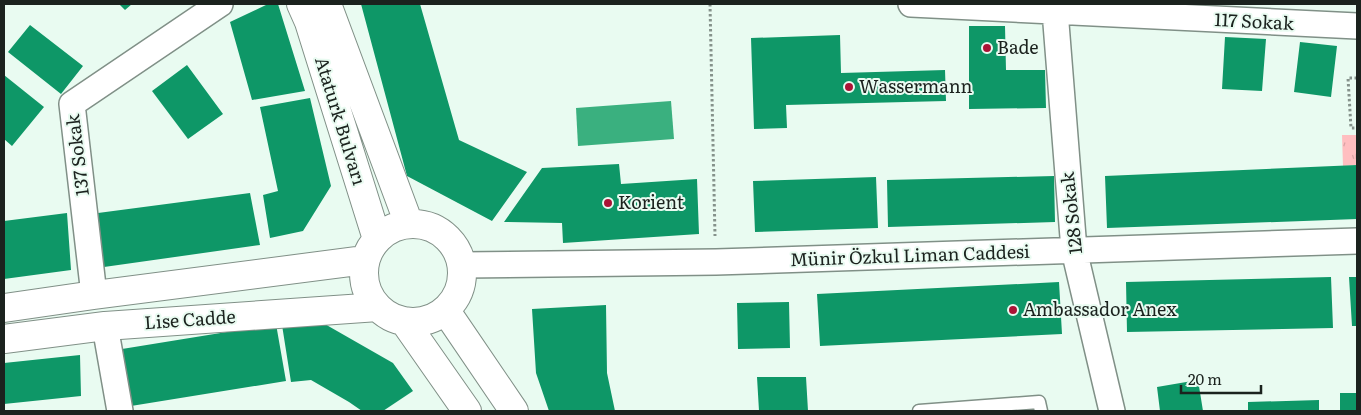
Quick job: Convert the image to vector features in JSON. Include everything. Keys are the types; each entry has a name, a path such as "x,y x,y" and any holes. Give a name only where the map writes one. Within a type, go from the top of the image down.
{"main road":[{"name":"Ataturk Bulvarı","path":"300,4 309,22 371,249"},
{"name":"Ataturk Bulvarı","path":"327,4 409,224"},
{"path":"409,224 424,224 438,230 450,239 458,251 463,266 462,282 456,298 446,311 433,318 418,322 404,322 389,316 378,307 368,293 364,277 371,249 386,231 397,226 409,224"},
{"name":"Lise Cadde","path":"4,308 371,249"},
{"name":"Lise Cadde","path":"4,339 105,326 378,307"},
{"path":"446,311 514,411"},
{"path":"404,322 467,411"}],"street":[{"name":"137 Sokak","path":"94,295 72,104 220,4"},
{"name":"117 Sokak","path":"911,4 1301,14 1357,26"},
{"name":"128 Sokak","path":"1054,7 1074,250 1112,411"},
{"name":"Münir Özkul Liman Caddesi","path":"463,266 716,262 1357,241"},
{"path":"105,326 120,411"}],"lane":[{"path":"919,411 1039,402 1041,411"}],"path":[{"path":"710,4 716,262"},
{"path":"1357,78 1348,78 1350,128 1357,128"}],"green space":[{"path":"1342,135 1357,135 1357,165 1343,166"}],"shaded area":[{"path":"671,101 674,139 578,146 576,108"}],"building":[{"path":"119,4 132,4 125,10"},
{"path":"268,4 278,4 305,91 252,100 230,22"},
{"path":"361,4 420,4 459,140 527,172 492,221 407,176"},
{"path":"30,25 83,66 61,94 8,52"},
{"name":"Bade","path":"969,26 1005,26 1006,70 1045,70 1046,108 969,109"},
{"name":"Wassermann","path":"840,35 841,73 945,70 946,101 786,105 787,128 754,129 751,38"},
{"path":"1225,37 1266,39 1262,91 1222,89"},
{"path":"1300,42 1337,46 1331,97 1294,92"},
{"path":"187,65 223,114 188,139 152,91"},
{"path":"4,75 44,107 12,146 4,139"},
{"path":"310,98 331,186 303,231 270,238 263,195 278,191 260,107"},
{"name":"Korient","path":"619,164 621,184 697,179 699,234 563,243 562,223 504,222 542,168"},
{"path":"1357,165 1357,219 1107,228 1105,176"},
{"path":"1054,176 1055,222 888,227 887,180"},
{"path":"876,177 878,228 755,232 753,181"},
{"path":"250,193 260,245 104,267 98,213"},
{"path":"67,213 71,270 4,279 4,221"},
{"path":"1331,277 1333,328 1127,332 1126,282"},
{"path":"1349,277 1357,277 1357,326 1352,326"},
{"path":"1059,282 1062,334 820,346 817,294"},
{"path":"789,302 790,348 738,349 737,303"},
{"path":"606,305 607,373 615,411 549,411 536,373 532,309"},
{"path":"316,319 393,363 413,391 383,411 362,411 311,380 291,382 282,325"},
{"path":"276,324 286,381 131,406 122,349"},
{"path":"80,355 81,396 4,404 4,363"},
{"path":"757,377 806,377 808,411 759,411"},
{"path":"1198,380 1203,411 1160,411 1157,387"},
{"path":"1340,393 1357,393 1357,411 1340,411"},
{"path":"1319,400 1319,411 1248,411 1248,402"}],"place":[{"name":"Bade","path":"987,48"},
{"name":"Wassermann","path":"849,87"},
{"name":"Korient","path":"608,203"},
{"name":"Ambassador Anex","path":"1013,310"}]}
